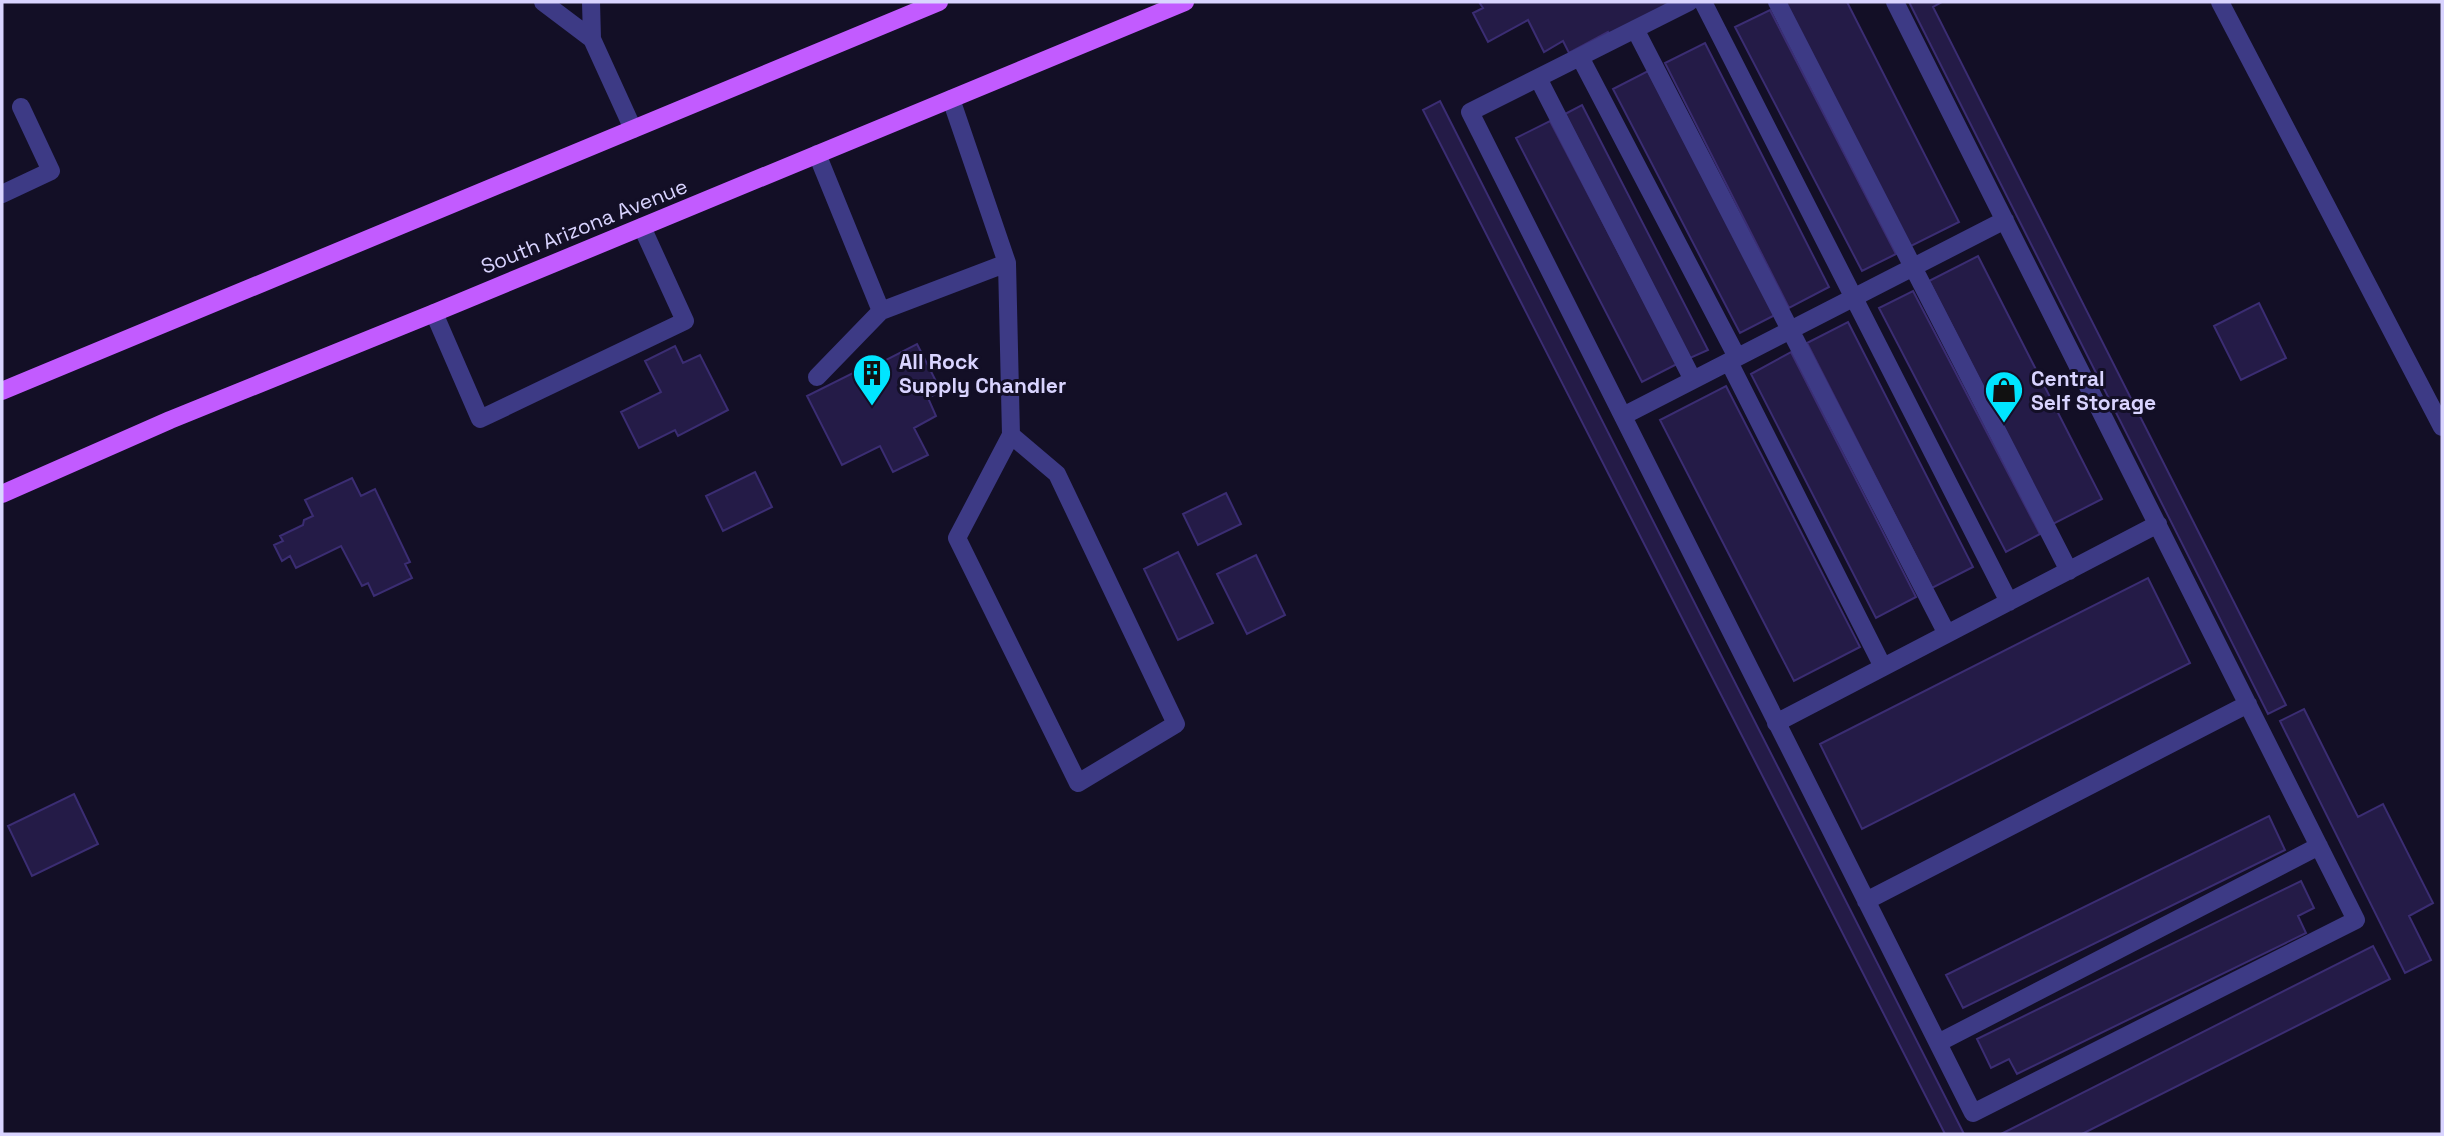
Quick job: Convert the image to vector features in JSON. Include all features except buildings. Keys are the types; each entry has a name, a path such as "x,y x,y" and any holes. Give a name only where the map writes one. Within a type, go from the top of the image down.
{"main road":[{"path":"2,391 939,2"},
{"name":"South Arizona Avenue","path":"2,494 170,420 1185,2"}],"lane":[{"path":"543,2 592,39"},
{"path":"592,2 592,39 633,129"},
{"path":"1689,2 1470,112 1973,1113 2356,920 1895,2"},
{"path":"1703,2 2009,601"},
{"path":"1777,2 2069,570"},
{"path":"2220,2 2442,428"},
{"path":"1635,29 1947,634"},
{"path":"1580,57 1733,360 1883,667"},
{"path":"1538,78 1693,380"},
{"path":"951,99 1007,263 1011,435 957,538 1078,783 1176,724 1057,474 1011,435"},
{"path":"2,194 51,170 21,107"},
{"path":"817,154 881,311"},
{"path":"1622,416 2005,220"},
{"path":"434,313 480,419 685,321 642,227"},
{"path":"817,377 881,311 1007,263"},
{"path":"1776,723 2158,524"},
{"path":"1866,901 2248,704"},
{"path":"1938,1043 2319,846"}],"place":[{"name":"All Rock Supply Chandler","path":"872,407"},
{"name":"Central Self Storage","path":"2004,424"}]}
